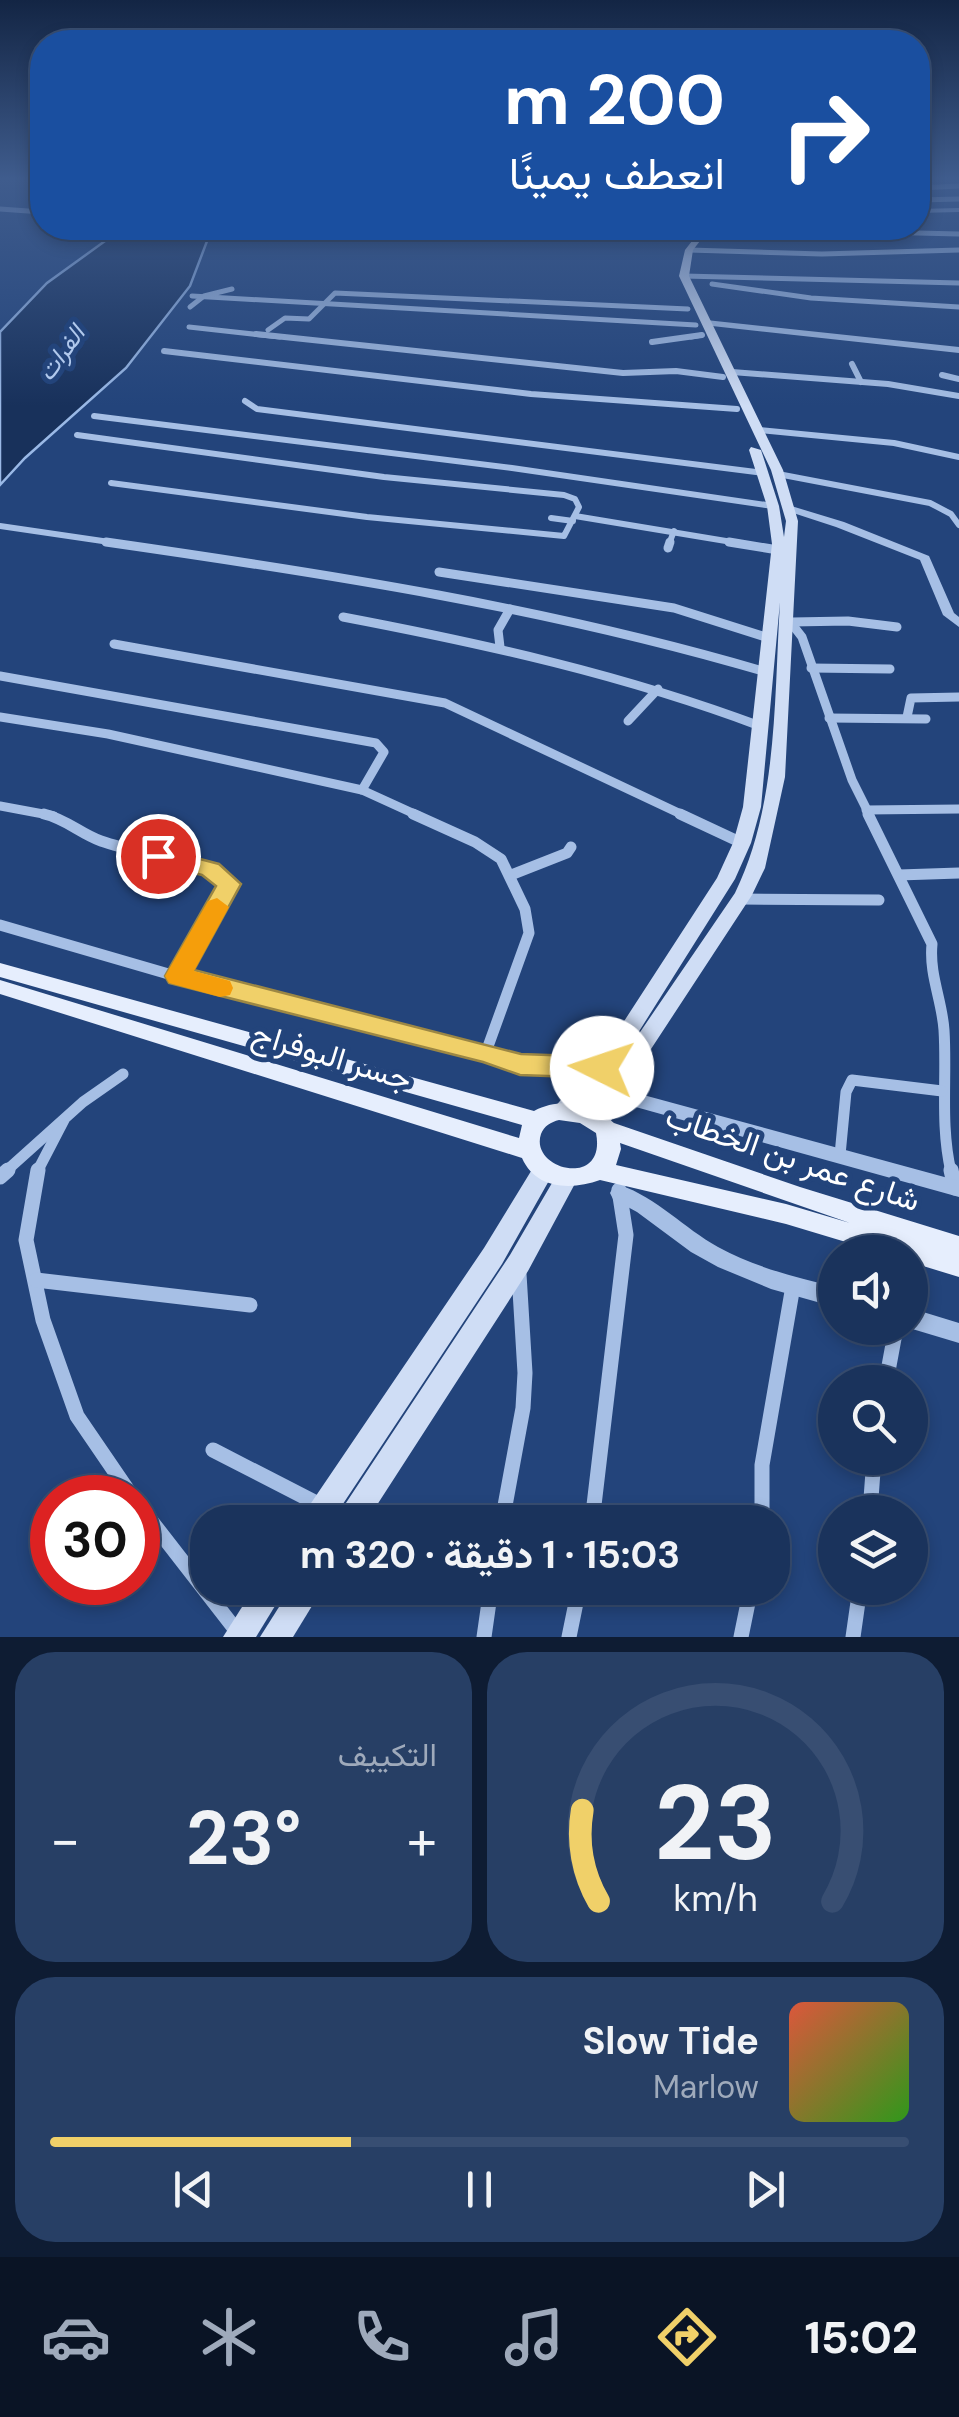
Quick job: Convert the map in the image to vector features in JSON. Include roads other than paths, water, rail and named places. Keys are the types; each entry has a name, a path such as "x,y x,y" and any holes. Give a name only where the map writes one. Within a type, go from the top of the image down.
{"main road":[{"path":"679,253 674,270 727,374 771,474"},
{"path":"689,253 685,279 698,323"},
{"path":"361,1505 519,1263 547,1166 531,1130 538,1121 563,1110 602,1068 726,879 742,843 752,807 769,638 793,532 780,507 758,430 742,412"},
{"path":"547,1166 611,1179 611,1151 603,1125 614,1094 756,868 777,777 790,621 782,593 778,550 780,507"},
{"name":"جسر البوفراج","path":"0,970 538,1121"},
{"name":"جسر البوفراج","path":"0,987 547,1166"},
{"name":"شارع عمر بن الخطاب","path":"563,1110 589,1114 603,1125 800,1197 959,1247"},
{"path":"327,1505 493,1256 547,1166"},
{"name":"شارع عمر بن الخطاب","path":"611,1179 786,1214 959,1266"},
{"path":"239,1636 260,1605"},
{"path":"275,1637 299,1612"}],"street":[{"path":"802,253 843,253"},
{"path":"685,279 959,283"},
{"path":"685,279 804,296 958,309 956,292"},
{"path":"190,308 204,296 232,288"},
{"path":"268,330 285,318 309,319 335,294 698,323 959,350"},
{"path":"192,296 698,323"},
{"path":"800,307 804,296"},
{"path":"194,320 626,370 727,374 959,398"},
{"path":"652,342 698,323"},
{"path":"188,327 623,373 676,371 860,382 959,398"},
{"path":"164,351 531,394 742,412"},
{"path":"852,364 860,382"},
{"path":"942,376 959,378"},
{"path":"244,400 257,409 771,474 930,503 952,514 959,524"},
{"path":"94,416 571,475 780,507 841,523 890,547 924,558 950,616 959,626"},
{"path":"758,430 894,442 959,456"},
{"path":"78,435 384,477 564,496 578,502 564,536 367,518 111,483"},
{"path":"551,518 674,531 778,550"},
{"path":"0,526 328,576 510,609 647,636 766,672"},
{"path":"668,548 674,531"},
{"path":"439,572 674,608 769,638"},
{"path":"500,647 498,630 510,609"},
{"path":"343,617 500,647 658,689 760,726"},
{"path":"790,621 848,621 896,627"},
{"path":"614,1094 957,1188 954,1164 943,1137 942,1006 930,968 932,944 866,810 810,668 802,637 790,621"},
{"path":"114,644 445,703 742,843"},
{"path":"810,668 890,669"},
{"path":"0,676 376,743 384,752 362,790"},
{"path":"628,721 658,689"},
{"path":"907,717 911,698 959,697"},
{"path":"0,717 108,734 362,790 475,842 501,859 525,909 528,933 486,1052"},
{"path":"829,718 926,719"},
{"path":"0,806 58,817 74,823 88,837 192,863 229,884 178,976"},
{"path":"866,810 959,809"},
{"path":"511,874 572,848"},
{"path":"899,875 959,873"},
{"path":"740,899 879,900"},
{"path":"0,925 178,976 486,1052 520,1064 602,1068"},
{"path":"944,1047 959,1050"},
{"path":"0,1177 123,1074"},
{"path":"840,1155 846,1092 852,1080 942,1091"},
{"path":"64,1120 38,1168 26,1240 42,1320 78,1416 118,1475"},
{"path":"611,1179 709,1253 818,1293"},
{"path":"594,1505 626,1235 611,1179"},
{"path":"505,1505 524,1390 519,1263"},
{"path":"36,1280 250,1305"},
{"path":"762,1505 762,1465 793,1286"},
{"path":"928,1324 959,1334"},
{"path":"213,1450 304,1505"},
{"path":"160,1533 239,1636"},
{"path":"484,1637 489,1605"},
{"path":"569,1637 576,1605"},
{"path":"742,1637 748,1605"},
{"path":"853,1637 858,1605"}],"water":[{"name":"الفرات","path":"88,253 202,253 190,286 126,368 0,485 0,332 47,283"}]}
